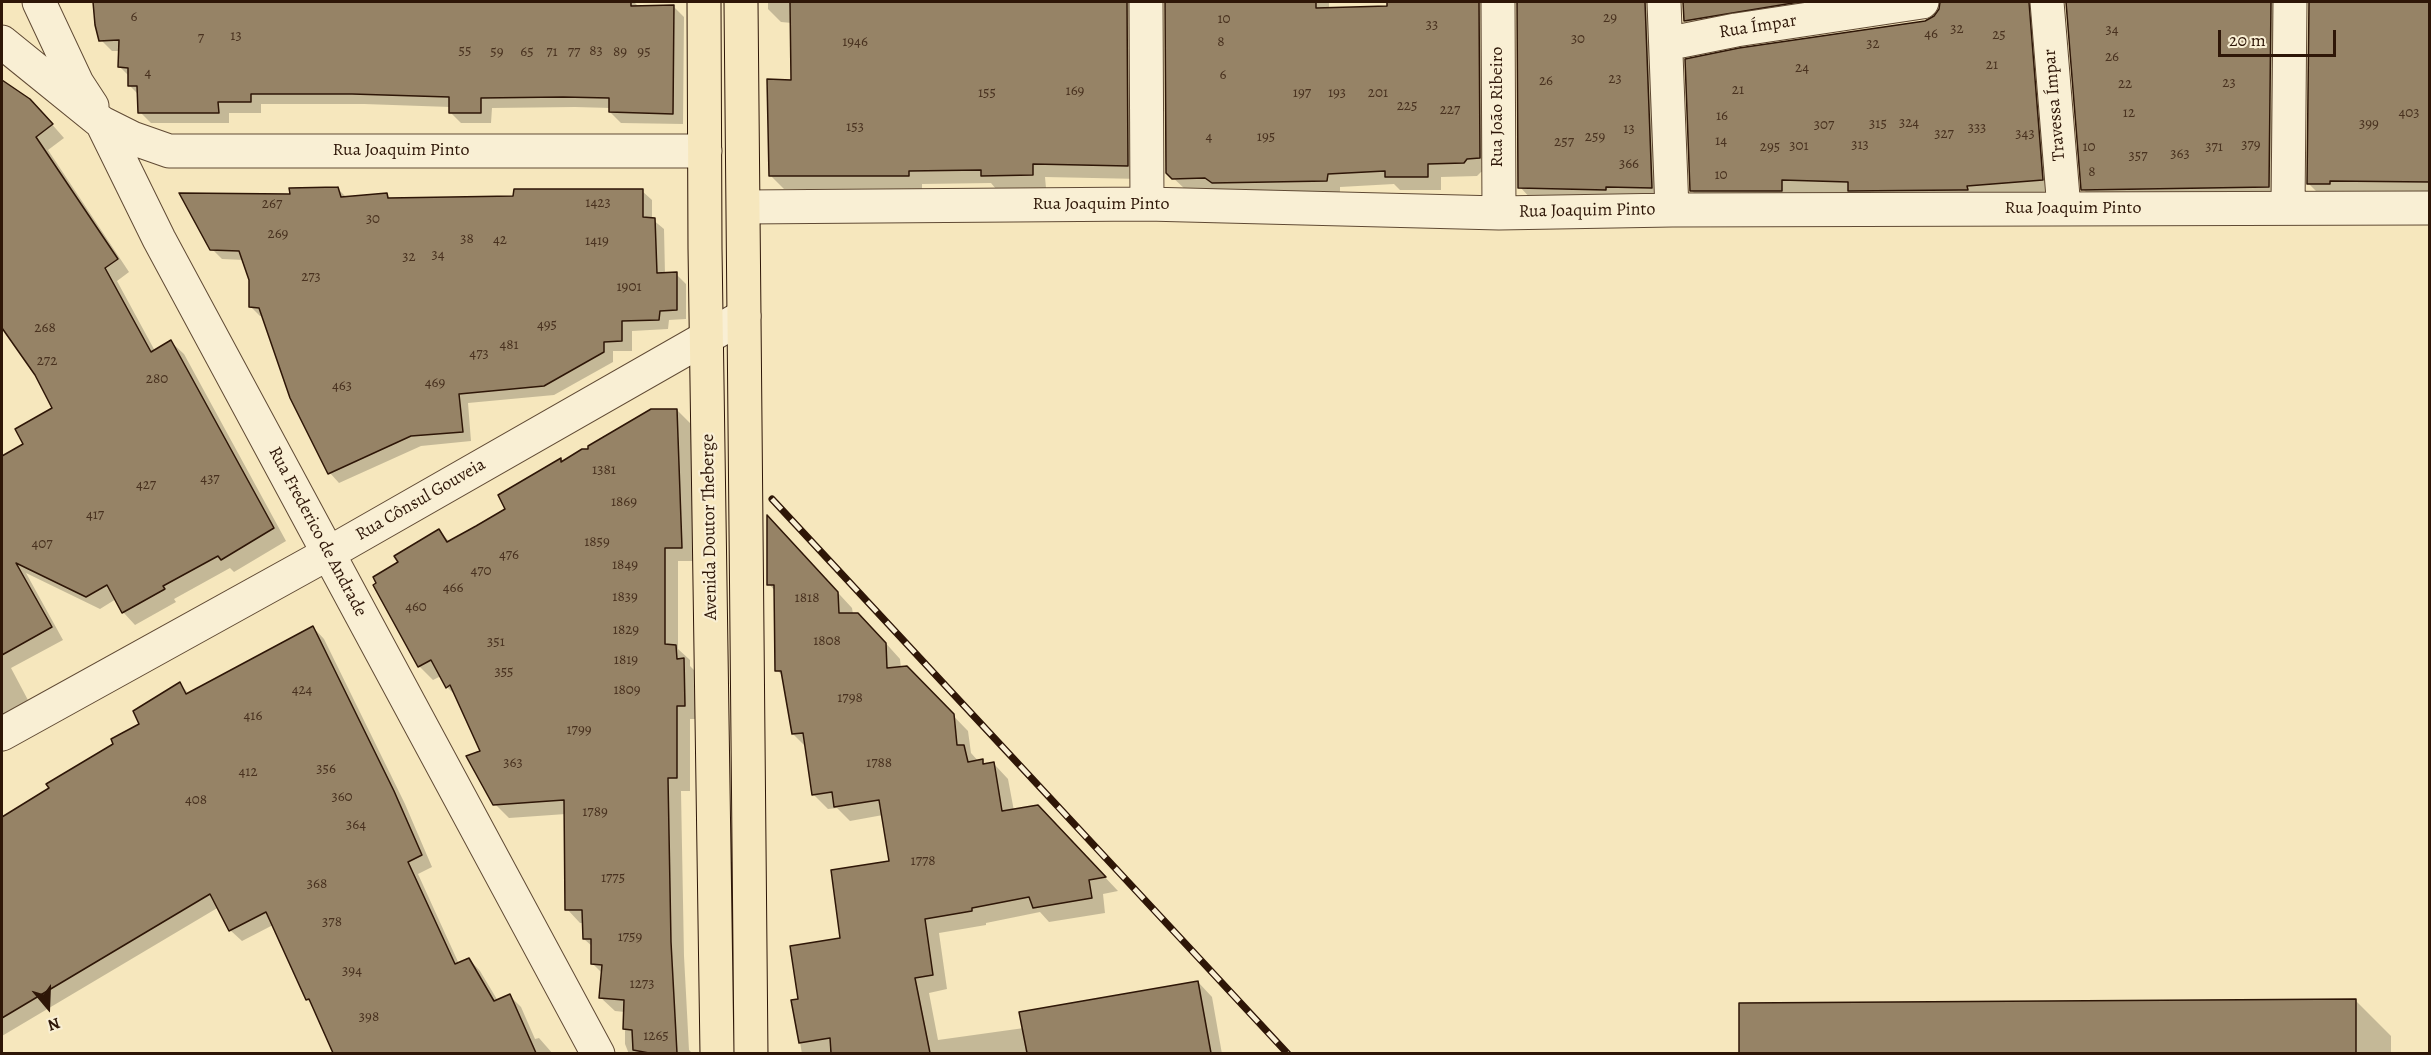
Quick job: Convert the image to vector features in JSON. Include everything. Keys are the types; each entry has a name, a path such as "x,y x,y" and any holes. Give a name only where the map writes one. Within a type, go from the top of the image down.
{"main road":[{"name":"Avenida Doutor Theberge","path":"704,2 717,1053"},
{"name":"Avenida Doutor Theberge","path":"741,2 751,1053"}],"street":[{"path":"39,2 77,83 102,123"},
{"path":"1146,2 1146,204"},
{"name":"Rua João Ribeiro","path":"1498,2 1498,213"},
{"path":"1664,2 1672,210"},
{"name":"Rua Ímpar","path":"1666,44 1736,30 1922,2"},
{"name":"Travessa Ímpar","path":"2047,2 2064,209"},
{"path":"2288,207 2290,2"},
{"name":"Rua Frederico de Andrade","path":"2,42 102,123 159,239 598,1053"},
{"name":"Rua Joaquim Pinto","path":"102,123 132,138 170,151 705,151"},
{"name":"Rua Joaquim Pinto","path":"744,207 1146,204 1498,213 1672,210 2430,208"},
{"name":"Rua Cônsul Gouveia","path":"2,734 328,553 744,316"}],"building":[{"path":"93,2 631,2 631,6 674,5 673,114 609,112 609,98 563,97 481,98 481,113 449,113 449,97 352,94 251,94 251,102 218,102 219,113 138,113 137,86 128,86 128,68 118,67 119,40 99,41"},
{"path":"790,2 1127,2 1128,166 1033,164 1033,175 981,176 981,170 909,171 909,176 769,176 767,79 791,80"},
{"path":"1165,2 1316,2 1316,8 1387,6 1387,2 1479,2 1480,158 1467,159 1464,163 1428,164 1428,177 1385,177 1385,171 1328,174 1327,181 1212,183 1205,178 1172,179 1166,173"},
{"path":"1517,2 1645,2 1652,188 1606,187 1606,190 1518,188"},
{"path":"1683,2 1799,2 1684,21"},
{"path":"1940,2 2029,2 2043,180 1967,186 1968,190 1848,191 1848,182 1782,180 1782,191 1690,191 1685,59 1739,48 1925,21 1934,16 1939,9"},
{"path":"2066,2 2271,2 2269,187 2081,190"},
{"path":"2309,2 2430,2 2430,182 2330,181 2330,184 2307,184"},
{"path":"2,80 30,99 53,124 36,137 118,259 105,268 151,352 171,340 274,528 221,560 218,556 163,586 165,589 122,613 107,585 86,597 16,563 52,627 2,655 2,456 23,444 15,429 52,408 35,375 2,328"},
{"path":"338,187 341,197 387,193 388,198 513,196 514,189 643,189 643,217 655,218 657,273 677,272 677,310 660,311 659,320 622,321 622,341 604,342 604,352 544,386 459,394 463,432 411,436 328,474 290,398 259,308 249,307 249,280 239,251 210,250 179,193 290,194 289,188"},
{"path":"651,409 677,409 682,548 665,548 665,644 676,645 677,659 684,658 685,706 677,706 677,778 668,778 671,942 677,1053 649,1053 633,1050 632,1030 623,1029 624,1000 599,998 602,965 591,964 591,939 583,939 582,910 565,910 564,800 493,805 466,756 480,751 450,685 446,688 431,660 418,667 373,585 376,583 373,577 398,562 394,556 439,529 447,542 476,526 505,509 498,495 561,458 561,462 582,449 588,449 588,446"},
{"path":"767,515 838,592 839,613 858,613 886,643 887,668 907,666 954,714 957,745 964,745 968,762 983,759 983,764 994,762 1002,811 1038,805 1106,877 1089,880 1092,898 1033,908 1029,897 972,908 972,911 925,919 933,975 915,978 930,1053 831,1053 830,1038 799,1043 791,1000 798,999 790,946 840,938 831,870 889,861 879,800 834,807 832,792 812,795 803,733 792,734 781,671 775,671 774,585 767,585"},
{"path":"313,626 394,791 422,855 408,862 455,964 469,958 494,1001 510,994 536,1053 333,1053 266,912 229,931 210,894 2,1018 2,817 49,788 46,784 113,744 111,739 139,724 133,711 180,682 186,694"},
{"path":"1198,981 1211,1053 1027,1053 1019,1012"},
{"path":"2356,999 2356,1053 1739,1053 1739,1003"}],"railway":[{"path":"772,499 1288,1054"}]}
